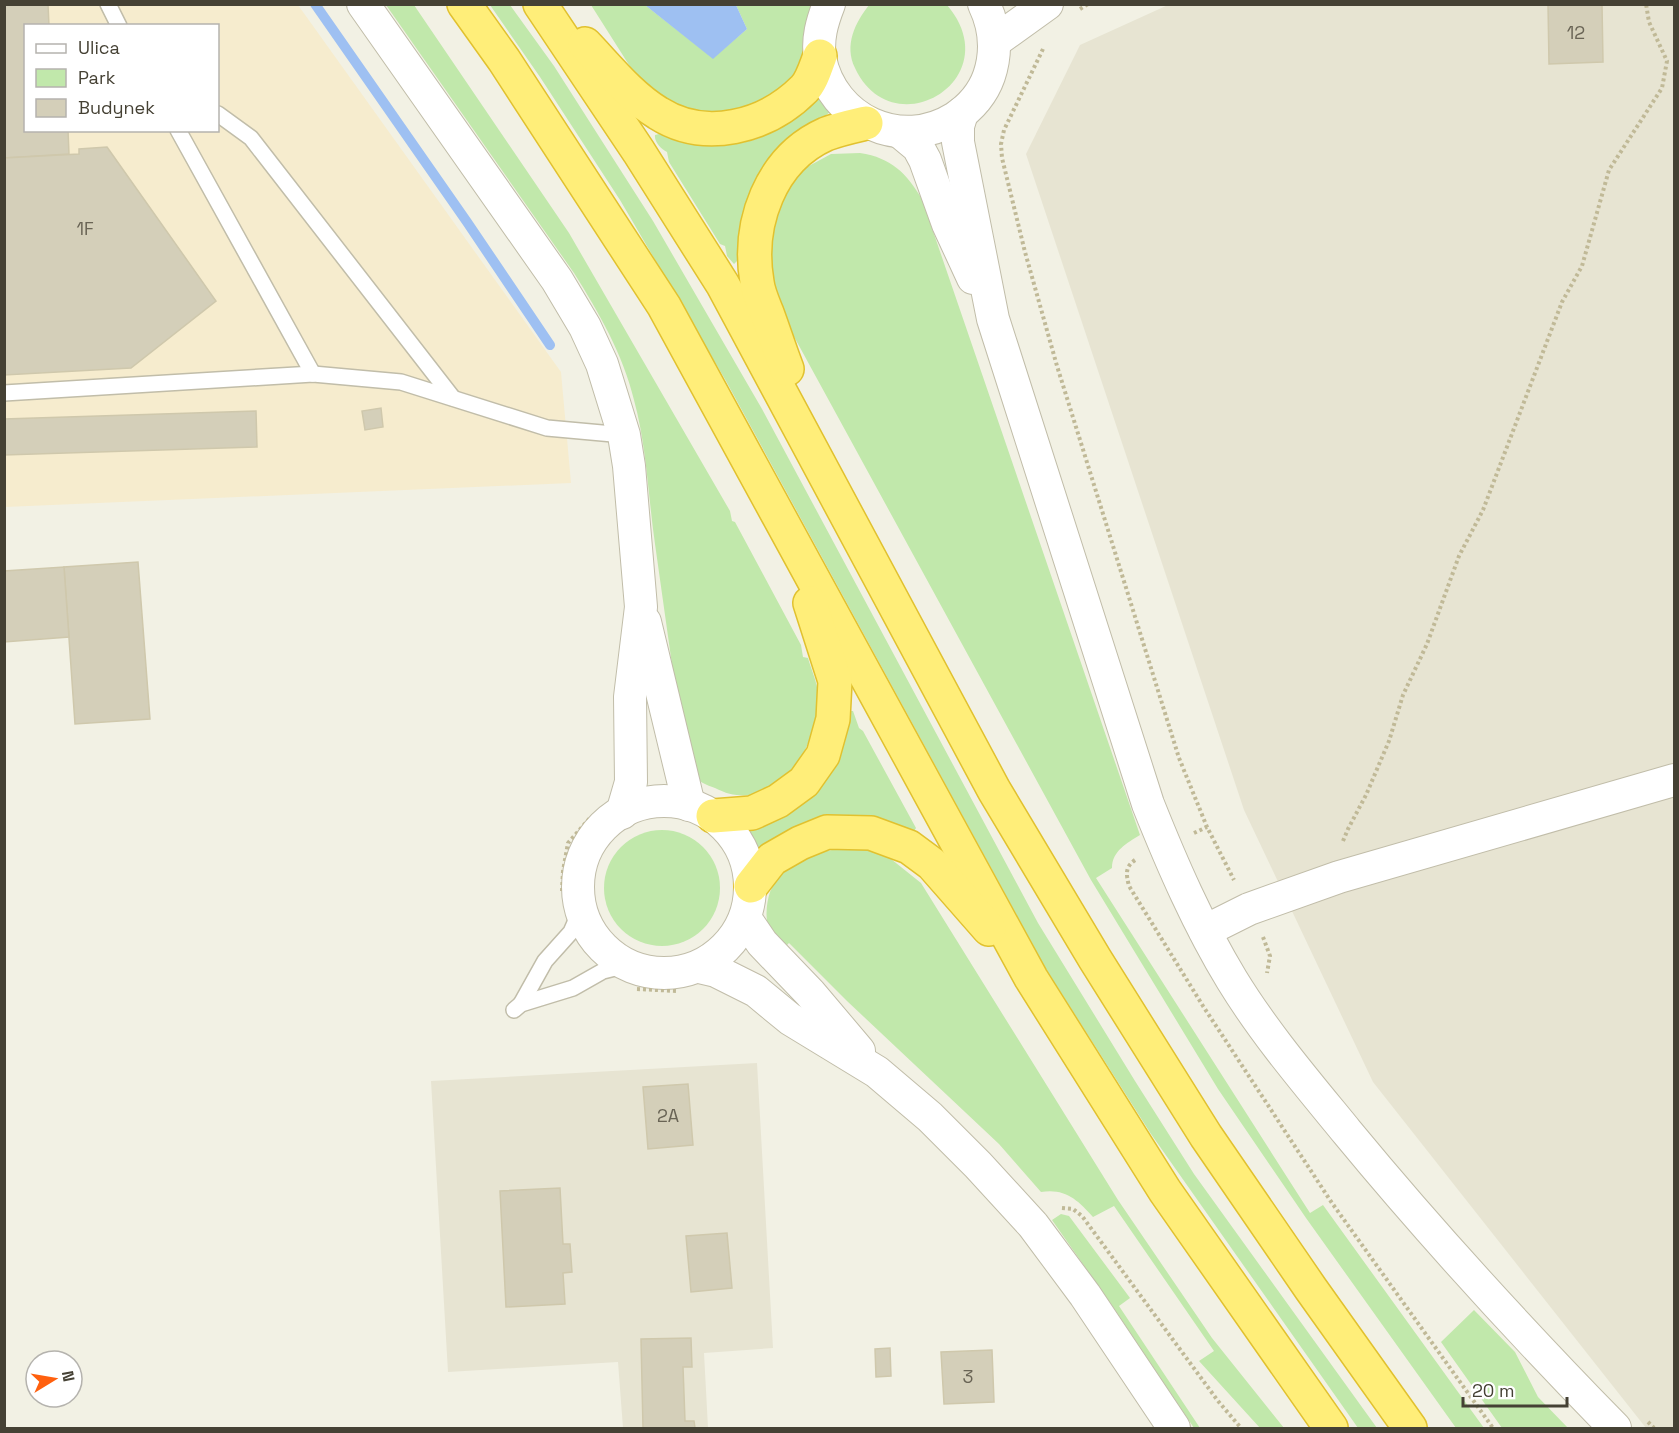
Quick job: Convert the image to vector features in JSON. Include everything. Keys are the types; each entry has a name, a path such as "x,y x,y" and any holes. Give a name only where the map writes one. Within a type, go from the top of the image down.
{"highway":[{"path":"464,4 504,60 664,306 1031,978 1165,1191 1331,1428"},
{"path":"540,4 639,152 723,285 994,790 1095,959 1206,1136 1410,1428"},
{"path":"546,4 641,101 675,123 697,129 745,125 765,118 806,88 820,56"},
{"path":"821,467 757,284 754,257 759,218 768,190 784,167 804,147 827,134 866,123"},
{"path":"701,811 752,813 778,801 804,782 823,755 833,719 835,681 788,533"},
{"path":"751,886 772,859 800,843 827,832 871,833 890,839 909,847 932,864 1031,978"}],"street":[{"path":"363,4 530,240 585,327 602,364 624,435 641,607 630,697 631,782 622,813"},
{"path":"829,4 822,21 819,38 820,56 828,83 844,106 866,123 900,132 933,129 962,113 972,104 987,82 994,56 994,42 992,24 984,4"},
{"path":"994,42 1044,6"},
{"path":"962,113 958,126 958,142 993,319 1133,759 1165,845 1205,931 1233,980 1269,1033 1384,1178 1474,1281 1628,1421"},
{"path":"900,132 918,147 926,160 948,224 993,319"},
{"path":"641,607 701,811"},
{"path":"1205,931 1249,909 1339,877 1674,780"},
{"path":"655,802 672,802 701,811 726,827 744,854 751,886 750,902 745,918 727,947 699,967 663,974 645,972 627,965 611,955 598,942 581,909 580,872 585,854 594,838 606,824 637,806 655,802"},
{"path":"745,918 762,943 810,993 877,1072 946,1133 1033,1225 1085,1295 1174,1428"},
{"path":"699,967 716,971 756,991 790,1019 877,1072"}],"lane":[{"path":"108,4 118,24"},
{"path":"219,115 250,138 453,398"},
{"path":"179,132 313,374"},
{"path":"4,393 313,374 401,382 546,428 624,435"},
{"path":"581,909 572,932 545,961 517,1007 573,988 603,971 627,965"}],"path":[{"path":"1339,877 1339,855 1348,829 1366,795 1389,741 1403,695 1427,644 1459,555 1483,510 1562,302 1582,266 1609,170 1662,88 1667,61 1649,22 1646,4"},
{"path":"1044,6 1052,32 1004,130 1001,144 1002,158 1057,366 1179,758 1207,827 1269,948 1267,977"},
{"path":"1207,827 1141,856 1129,864 1126,874 1129,886 1203,1006 1332,1203 1493,1428"},
{"path":"1056,1211 1063,1208 1073,1209 1082,1216 1218,1401 1241,1428"},
{"path":"1628,1421 1654,1428"}],"shaded area":[{"path":"4,5 298,5 561,372 571,483 5,507"},
{"path":"1168,5 1674,5 1674,1428 1646,1428 1373,1082 1244,810 1026,154 1080,45"},
{"path":"757,1063 773,1348 704,1353 708,1428 623,1428 618,1362 448,1372 431,1081"}],"green space":[{"path":"386,5 414,5 569,233 730,511 732,521 735,522 801,645 803,657 808,658 818,693 817,714 802,755 790,772 774,786 756,794 736,795 702,783 691,770 685,757 642,436 624,366 601,319 574,273"},
{"path":"490,5 510,5 554,66 653,221 762,409 1038,923 1194,1174 1377,1428 1358,1428 1151,1134 1046,969 726,381 620,200"},
{"path":"591,5 645,5 713,58 747,29 736,5 812,5 809,49 788,88 739,114 688,112 660,98 636,76"},
{"path":"869,5 947,5 963,32 965,57 956,79 939,95 917,103 894,103 872,92 855,68 851,51 853,35 859,19"},
{"path":"822,97 831,111 823,118 741,231 737,261 734,264 727,256 725,246 720,244 669,162 667,152 657,143 655,135 704,144 747,142 776,130"},
{"path":"860,153 881,159 897,168 922,199 1140,835 1125,844 1117,852 1112,868 1096,878 1310,1213 1323,1205 1484,1428 1456,1428 1306,1218 1218,1089 1091,880 780,311 772,283 768,254 779,202 792,182 807,167 831,154"},
{"path":"850,711 853,711 859,728 863,731 916,828 913,833 787,833 757,849 752,849 747,835 749,832 780,817"},
{"path":"662,830 684,835 703,847 715,866 720,888 715,910 703,929 684,941 662,946 640,941 621,929 609,910 604,888 609,866 621,847 640,835"},
{"path":"857,847 886,855 921,883 1118,1200 1212,1338 1284,1428 1260,1428 1199,1361 1214,1351 1114,1206 1093,1217 1082,1205 1064,1194 1041,1192 999,1144 789,943 782,950 769,928 767,917 770,892 777,880 785,870 806,857 830,850"},
{"path":"1061,1214 1069,1216 1130,1298 1119,1306 1200,1428 1194,1428 1052,1220"},
{"path":"1474,1310 1515,1352 1538,1397 1568,1428 1502,1428 1441,1342"}],"water":[{"path":"645,5 736,5 747,29 713,59"}],"building":[{"path":"4,4 48,4 49,24 24,24 24,132 68,132 69,154 4,158"},
{"path":"1548,4 1602,4 1603,62 1549,64"},
{"path":"107,147 216,301 131,368 4,375 4,158 79,154 79,149"},
{"path":"381,408 383,427 365,430 362,411"},
{"path":"256,411 257,447 4,455 4,419"},
{"path":"138,562 150,719 75,724 64,567"},
{"path":"64,567 69,637 4,642 4,571"},
{"path":"688,1084 693,1145 648,1149 643,1087"},
{"path":"560,1188 563,1244 570,1244 572,1272 563,1273 565,1304 506,1307 500,1191"},
{"path":"727,1233 732,1288 691,1292 686,1236"},
{"path":"691,1338 692,1367 683,1367 685,1421 694,1421 695,1428 643,1428 641,1339"},
{"path":"890,1348 891,1376 876,1377 875,1349"},
{"path":"992,1350 994,1402 944,1404 941,1352"}],"waterway":[{"path":"315,4 550,345"}]}
